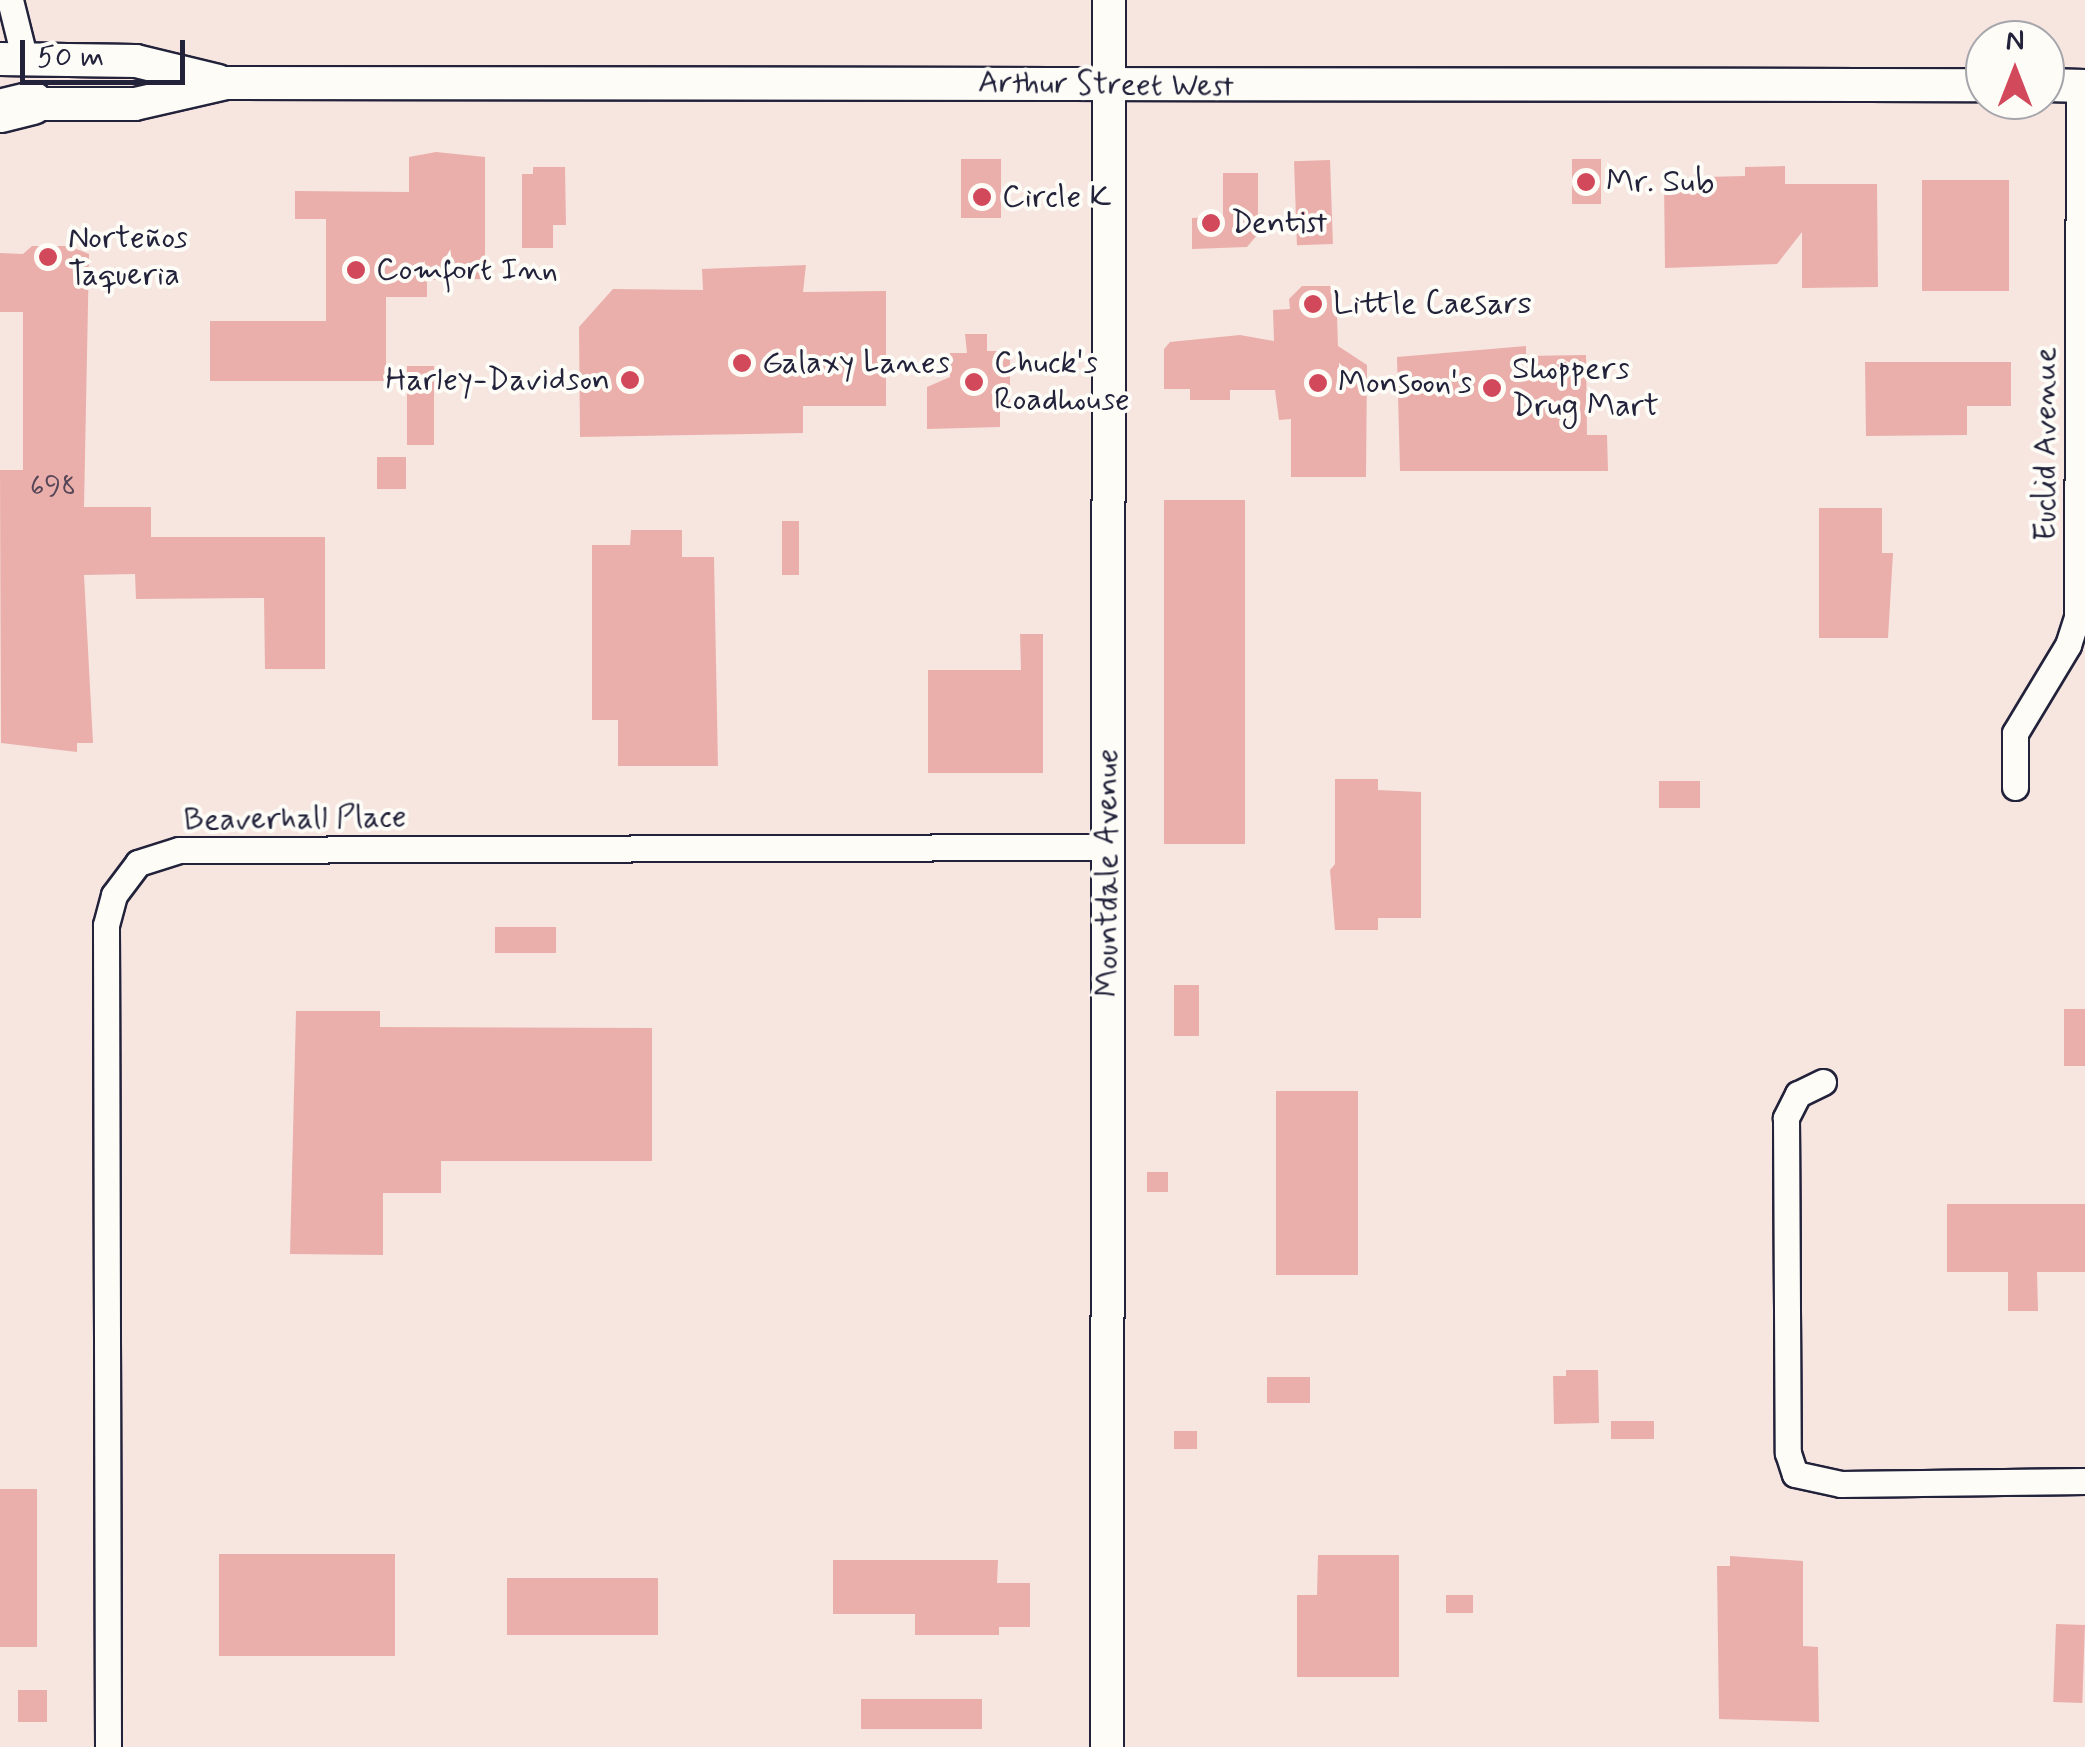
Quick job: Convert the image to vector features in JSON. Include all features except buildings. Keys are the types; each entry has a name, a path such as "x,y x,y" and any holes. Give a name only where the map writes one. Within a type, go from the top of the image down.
{"main road":[{"name":"Mountdale Avenue","path":"1107,1747 1109,0"},
{"name":"Arthur Street West","path":"12,60 136,61 227,84"},
{"name":"Arthur Street West","path":"11,106 134,104 227,84 1965,85"}],"street":[{"path":"10,0 12,60"},
{"name":"Euclid Avenue","path":"2015,787 2015,733 2068,645 2077,617 2082,86"},
{"name":"Beaverhall Place","path":"108,1747 106,925 114,895 138,863 179,850 1108,847"},
{"path":"1822,1082 1798,1094 1786,1118 1788,1453 1795,1474 1841,1484 2085,1481"}],"place":[{"name":"Mr. Sub","path":"1586,182"},
{"name":"Circle K","path":"982,197"},
{"name":"Dentist","path":"1211,223"},
{"name":"Norteños Taqueria","path":"48,257"},
{"name":"Comfort Inn","path":"356,270"},
{"name":"Little Caesars","path":"1313,304"},
{"name":"Galaxy Lanes","path":"742,363"},
{"name":"Harley-Davidson","path":"630,380"},
{"name":"Chuck's Roadhouse","path":"974,382"},
{"name":"Monsoon's","path":"1318,383"},
{"name":"Shoppers Drug Mart","path":"1492,388"}]}
